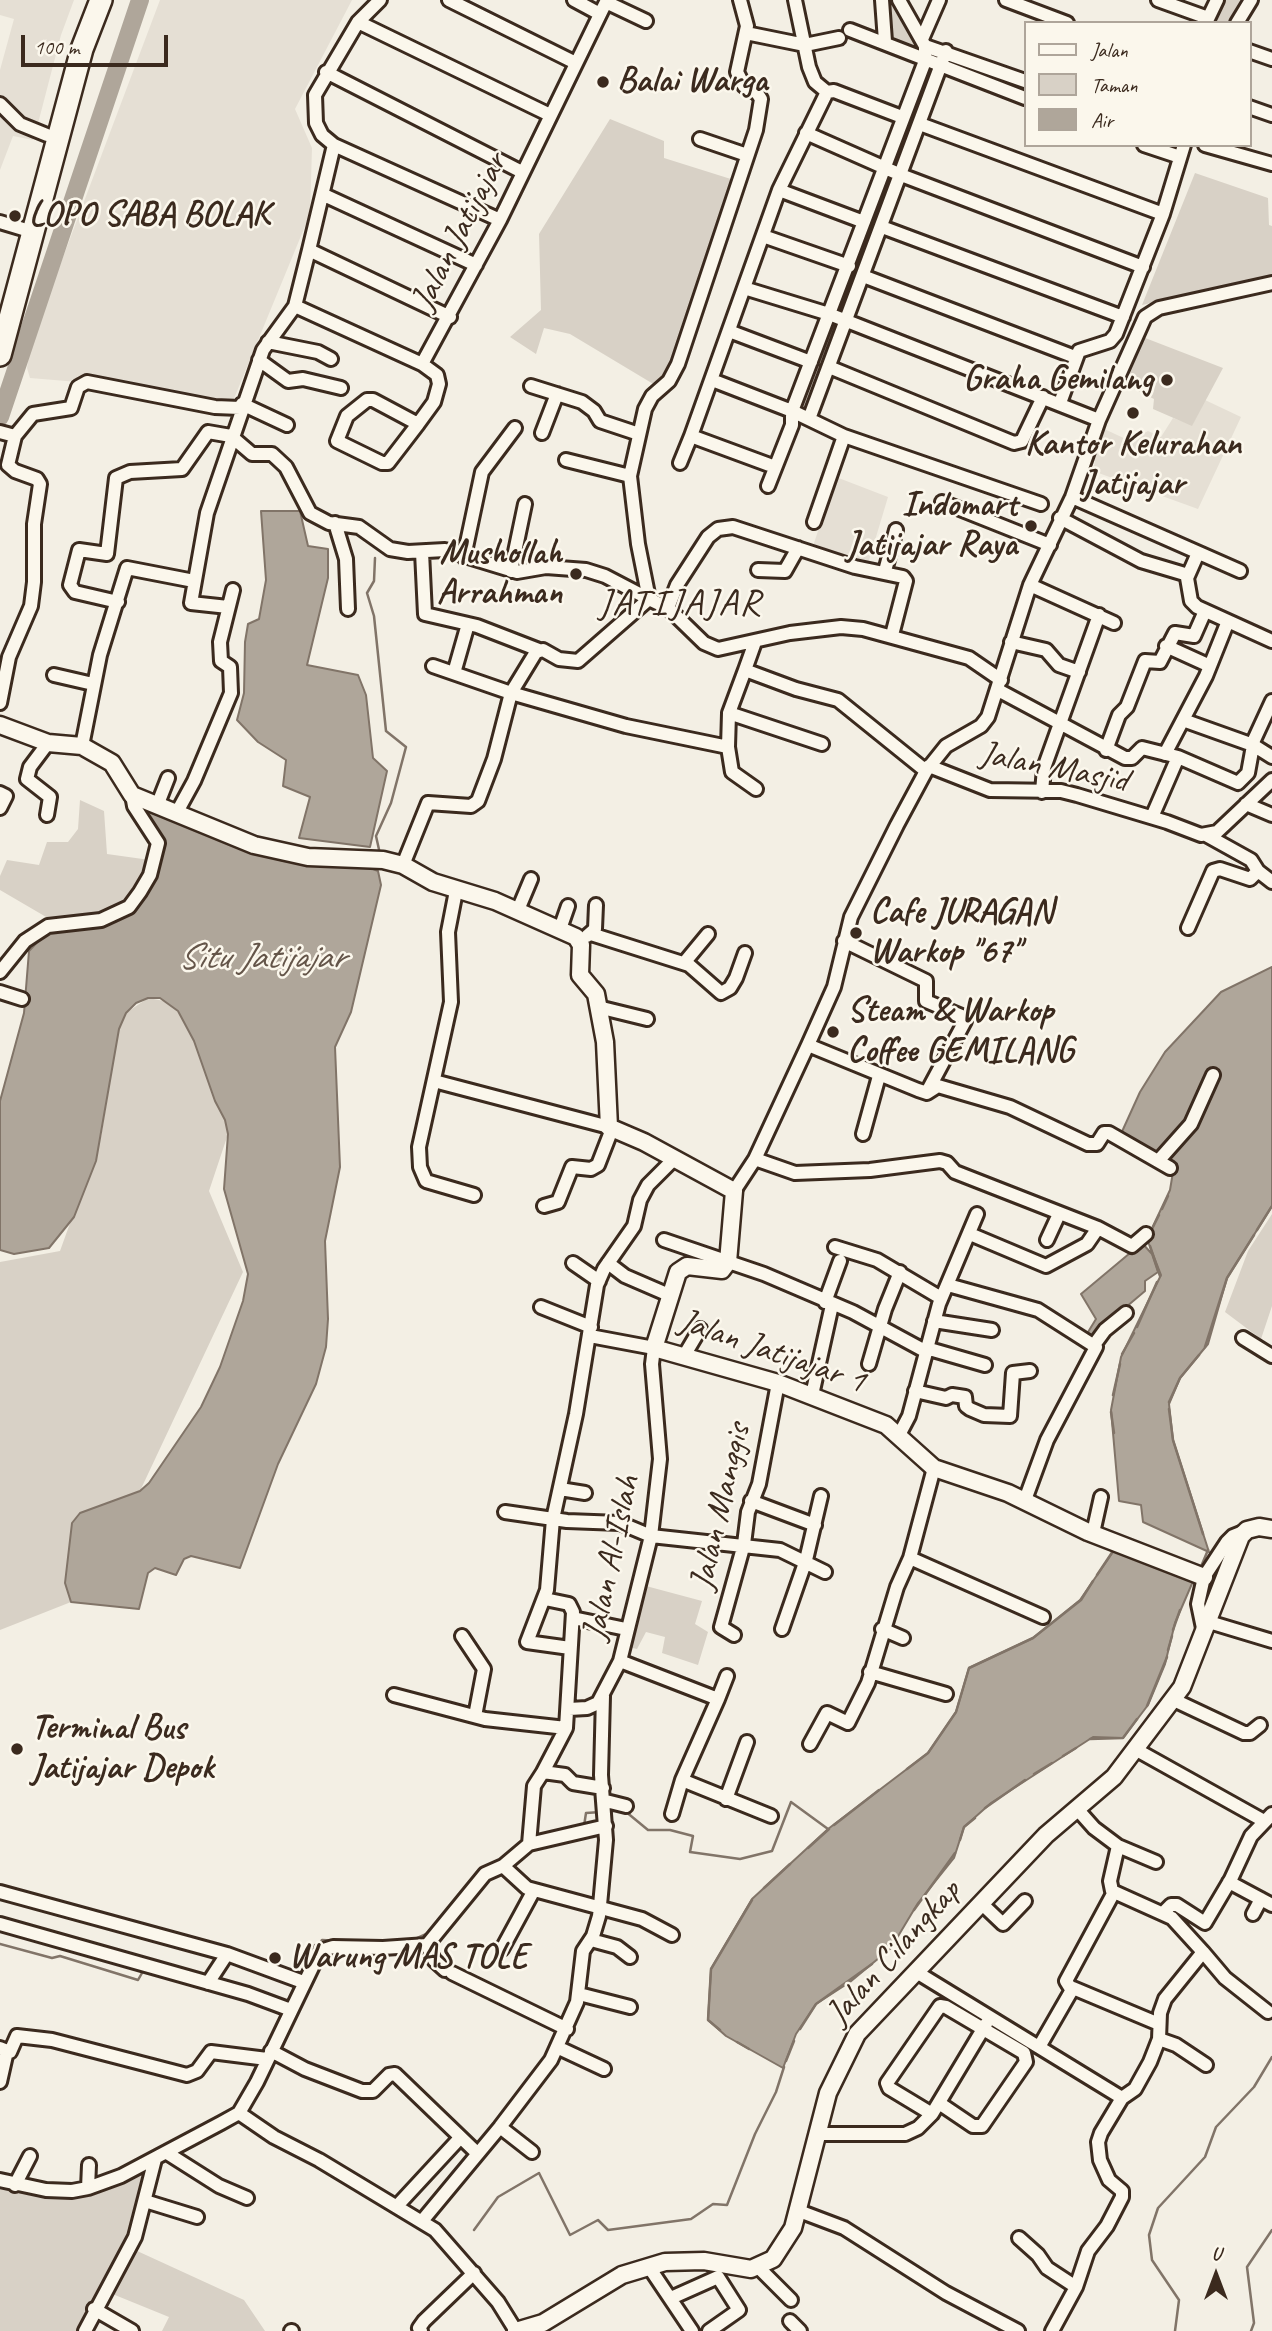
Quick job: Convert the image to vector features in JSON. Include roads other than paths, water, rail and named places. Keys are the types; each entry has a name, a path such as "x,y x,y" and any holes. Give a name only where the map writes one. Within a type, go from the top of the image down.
{"highway":[{"path":"0,317 71,45 88,0"},
{"path":"0,355 82,50 101,0"}],"street":[{"path":"380,0 358,22 314,95 319,129 334,145 500,220"},
{"path":"449,0 576,64"},
{"path":"574,0 605,5 646,21"},
{"path":"649,599 638,544 630,476 649,400 670,381 678,364 747,155 761,102 757,93 744,86 738,77 747,20 740,0"},
{"path":"795,0 815,82 827,92 834,91 902,117"},
{"path":"882,0 885,41"},
{"path":"899,0 923,43 1024,81"},
{"path":"1006,0 1062,21"},
{"path":"1158,0 1207,21 1217,0"},
{"path":"1238,21 1251,0"},
{"path":"768,486 792,425 792,411 925,61 923,43 935,1"},
{"name":"Jalan Jatijajar","path":"295,306 422,363 450,317 500,220 605,5"},
{"path":"358,22 550,115"},
{"path":"746,33 805,45 845,34 885,41 925,61 1024,98"},
{"path":"792,425 809,419 946,51"},
{"path":"1251,52 1272,59"},
{"path":"326,72 522,172"},
{"path":"680,463 779,190 827,92"},
{"path":"0,104 20,124 47,135"},
{"path":"1251,108 1272,115"},
{"path":"920,124 1163,214"},
{"path":"806,133 901,175 1143,267"},
{"path":"700,139 747,155"},
{"path":"228,607 191,603 207,513 230,436 259,360 268,342 295,306 334,145"},
{"path":"1060,403 1075,357 1082,347 1110,341 1143,267 1182,151 1157,147"},
{"path":"1212,147 1272,163"},
{"path":"779,190 864,222"},
{"path":"324,195 476,265"},
{"path":"0,222 23,229"},
{"path":"882,227 1123,317"},
{"path":"763,236 849,266"},
{"path":"309,250 450,317"},
{"path":"863,276 1075,357"},
{"path":"434,1080 611,1128 734,1191 755,1159 834,986 844,941 864,890 928,769 946,746 981,726 988,718 1030,585 1072,497 1099,420 1145,317 1159,308 1272,283"},
{"path":"744,288 829,314 1099,420"},
{"path":"729,331 811,362"},
{"path":"268,342 318,352 331,359"},
{"path":"259,360 288,381 303,379 341,388"},
{"path":"418,424 373,400 367,400 346,416 337,441 382,463 388,463 418,424 434,402 439,384 437,375 422,363"},
{"path":"829,367 1014,443 1022,441 1043,397"},
{"path":"712,380 792,411 844,436 1041,503"},
{"path":"0,703 9,657 31,606 34,524 40,487 37,479 9,467 14,436 38,411 71,408 78,387 87,382 215,407 241,406 287,425"},
{"path":"531,386 582,402 602,422 639,434"},
{"path":"542,433 557,394"},
{"path":"464,557 482,472 515,428"},
{"path":"0,432 14,436"},
{"path":"118,603 75,592 70,585 79,550 107,554 116,478 130,472 177,472 182,469 203,435 208,432 230,436 252,454 268,453 275,456 291,475 310,513 335,523 359,527 390,549 422,552 445,550 511,571 546,566 586,570 604,576 668,608 711,647 723,650 841,627 892,635 969,658 999,685 1060,726 1091,738 1106,750 1129,759 1140,748 1171,756 1238,783 1248,773 1253,745 1272,701"},
{"path":"691,436 775,467"},
{"path":"814,522 844,436"},
{"path":"566,460 630,476"},
{"path":"1072,497 1240,571"},
{"path":"942,502 1050,545"},
{"path":"511,571 525,504"},
{"path":"1060,518 1141,561 1188,575"},
{"path":"335,523 346,559 348,609"},
{"path":"668,608 691,562 708,537 718,529 733,527 855,566 903,577 906,581 892,635"},
{"path":"885,571 896,530"},
{"path":"758,570 786,571 799,548"},
{"path":"422,552 425,614 468,624 559,659 578,661 649,599"},
{"path":"1198,553 1188,575 1188,596 1205,611 1272,641"},
{"path":"82,746 100,655 127,568 194,581"},
{"path":"1030,585 1114,623"},
{"path":"176,814 194,781 231,693 230,667 220,658 219,642 233,590"},
{"path":"1106,750 1119,715 1127,707 1145,661 1160,662 1175,633 1194,636 1205,611"},
{"path":"1042,792 1044,768 1099,615"},
{"path":"1152,817 1183,720 1210,666 1228,621"},
{"path":"454,673 468,624"},
{"path":"755,642 729,713 728,747 732,772 756,789"},
{"path":"1011,642 1046,650 1059,665 1079,672"},
{"path":"1166,646 1210,666"},
{"path":"403,865 428,803 471,806 478,801 494,760 511,693 539,650"},
{"path":"433,666 511,693 626,726 728,747"},
{"name":"Jalan Masjid","path":"745,670 796,689 838,700 928,769 989,790 1077,795 1152,817 1194,834 1206,835 1251,860 1258,871 1272,882"},
{"path":"54,675 93,684"},
{"path":"729,713 822,744"},
{"path":"1183,720 1253,745 1272,757"},
{"path":"0,725 48,743 82,746 112,763 132,795 134,806 158,843 150,875 129,907 101,920 48,926 25,941 0,972"},
{"path":"47,815 50,797 27,779 30,767 48,743"},
{"path":"157,806 168,778"},
{"path":"1206,835 1217,832 1272,780"},
{"path":"0,793 6,796 0,808"},
{"path":"132,795 274,851 307,857 380,860 403,865 456,891 518,910 561,929 684,963 716,990 724,993 736,978 745,953"},
{"path":"1245,804 1272,815"},
{"path":"1188,928 1213,871 1220,869 1250,878 1258,871"},
{"path":"518,910 531,880"},
{"path":"456,891 448,932 452,1002 419,1147 422,1175 426,1181 474,1195"},
{"path":"544,1206 558,1202 572,1167 591,1169 598,1165 611,1128 605,1042 596,994 579,975 581,945 584,935 595,929 596,905"},
{"path":"561,929 568,906"},
{"path":"684,963 708,934"},
{"path":"844,941 926,981 926,1001 964,1017 965,1021 927,1093"},
{"path":"0,992 22,999"},
{"path":"598,1007 647,1019"},
{"path":"808,1045 879,1076 927,1093"},
{"path":"927,1093 938,1086 1010,1107 1088,1144 1097,1144 1104,1133 1109,1133 1163,1162 1202,1105 1213,1075"},
{"path":"863,1134 879,1076"},
{"path":"570,1648 527,1642 545,1599 553,1519 598,1281 634,1226 648,1185 674,1159"},
{"path":"755,1159 795,1173 870,1170 940,1161 947,1163 955,1172 1098,1228 1134,1246 1146,1234"},
{"name":"Jalan Jatijajar 1","path":"734,1191 728,1262 720,1271 683,1268 668,1295 654,1348 778,1383 886,1425 934,1468 1025,1500 1093,1533 1199,1575"},
{"path":"899,1435 909,1416 941,1298 977,1214"},
{"path":"1046,1241 1059,1214"},
{"path":"970,1234 1046,1265 1087,1244 1098,1228"},
{"path":"664,1240 764,1274 853,1312 925,1350 985,1365"},
{"path":"835,1247 869,1257 900,1272 941,1298"},
{"path":"812,1395 829,1303 840,1261"},
{"path":"573,1263 598,1281"},
{"path":"608,1263 625,1276 668,1295"},
{"path":"869,1364 879,1327 900,1272"},
{"path":"948,1285 1038,1310 1094,1345 1096,1349 1047,1440 1025,1500"},
{"path":"541,1307 590,1331 654,1348"},
{"path":"1094,1345 1105,1330 1126,1313"},
{"path":"934,1321 992,1330"},
{"path":"684,1356 700,1329"},
{"path":"1243,1338 1271,1352"},
{"name":"Jalan Al-Islah","path":"603,1696 620,1661 651,1536 660,1459 652,1364 654,1348"},
{"path":"915,1391 946,1398 952,1395 965,1396 966,1406 970,1409 984,1415 1010,1416 1013,1373 1030,1371"},
{"name":"Jalan Manggis","path":"734,1635 720,1626 744,1544 751,1502 760,1484 778,1383"},
{"path":"810,1744 827,1713 848,1723 870,1672 910,1558 934,1468"},
{"path":"560,1489 585,1493"},
{"path":"782,1629 806,1560 821,1496"},
{"path":"1093,1533 1101,1497"},
{"path":"751,1502 815,1525"},
{"path":"505,1512 553,1519 620,1522 651,1536 780,1550 806,1560 825,1572"},
{"path":"1272,1529 1259,1527 1245,1531 1227,1542 1199,1575 1198,1604 1207,1628 1272,1641"},
{"name":"Jalan Cilangkap","path":"758,2267 773,2259 780,2250 799,2211 828,2093 857,2034 918,1973 1046,1835 1114,1777 1174,1700 1207,1628 1220,1585 1245,1531"},
{"path":"910,1558 1043,1617"},
{"path":"529,1844 534,1786 566,1728 569,1709 573,1609 569,1604 545,1599"},
{"path":"573,1618 626,1629"},
{"path":"883,1629 903,1638"},
{"path":"462,1636 484,1669 475,1716"},
{"path":"620,1661 718,1699"},
{"path":"870,1672 946,1694"},
{"path":"672,1814 682,1780 727,1676"},
{"path":"394,1695 475,1716 566,1728"},
{"path":"569,1709 587,1708 603,1696"},
{"path":"422,2221 476,2152 500,2127 559,2048 579,1994 583,1951 597,1927 606,1826 603,1696"},
{"path":"1174,1700 1244,1733 1250,1733 1260,1725"},
{"path":"726,1799 747,1742"},
{"path":"1135,1749 1268,1818 1251,1836 1205,1923 1177,1905 1171,1905 1163,1913"},
{"path":"543,1772 565,1775 575,1784 626,1806"},
{"path":"682,1780 771,1816"},
{"path":"1078,1810 1094,1828 1118,1846 1156,1862"},
{"path":"0,2180 72,2191 121,2176 239,2113 320,1951 333,1947 427,1945 485,1874 503,1866 529,1844 606,1826"},
{"path":"1118,1846 1110,1881 1114,1892 1163,1913 1225,1978 1268,2012"},
{"path":"503,1866 513,1878 534,1890 642,1919 672,1935"},
{"path":"1229,1882 1267,1902 1253,1914"},
{"path":"502,1949 534,1890"},
{"path":"0,1892 227,1954 303,1982"},
{"path":"1071,1989 1066,1980 1114,1892"},
{"path":"981,1903 1003,1924 1025,1901"},
{"path":"0,1924 208,1983 290,2010"},
{"path":"591,1940 617,1947 630,1956"},
{"path":"427,1945 434,1960 448,1971 566,2029"},
{"path":"1052,2331 1076,2287 1088,2251 1107,2226 1122,2197 1122,2191 1110,2180 1100,2160 1098,2142 1122,2098 1138,2084 1159,2039 1159,2024 1166,1998 1203,1952"},
{"path":"208,1983 227,1954"},
{"path":"918,1973 1122,2098"},
{"path":"1071,1989 1076,1988 1159,2024"},
{"path":"1039,2047 1071,1989"},
{"path":"579,1994 630,2007"},
{"path":"940,2006 1023,2052 1026,2062 982,2126 973,2126 935,2108 889,2088 887,2080 940,2006"},
{"path":"819,2134 905,2134 918,2128 935,2108 991,2018"},
{"path":"0,2082 4,2049 10,2052 16,2036 51,2040 187,2075 197,2071 211,2052 269,2055 362,2091 373,2091 389,2075 395,2074 459,2139 476,2152"},
{"path":"1159,2039 1176,2045 1206,2065"},
{"path":"559,2048 604,2069"},
{"path":"239,2113 274,2137 422,2221 450,2245 474,2273 498,2302 516,2331 545,2327 610,2281 649,2267 684,2259 741,2268 758,2267 791,2300"},
{"path":"500,2127 532,2152"},
{"path":"397,2206 459,2139"},
{"path":"16,2183 30,2156"},
{"path":"161,2156 247,2199"},
{"path":"85,2331 94,2309 135,2237 161,2156"},
{"path":"88,2185 89,2165"},
{"path":"145,2201 197,2217"},
{"path":"799,2211 844,2228 946,2294 1018,2331"},
{"path":"1019,2238 1038,2255 1044,2266 1076,2287"},
{"path":"649,2267 692,2331"},
{"path":"421,2331 419,2328 424,2321 474,2273"},
{"path":"671,2298 718,2277 739,2310 709,2331"},
{"path":"94,2309 132,2331"},
{"path":"790,2321 800,2331"}],"water":[{"path":"261,511 300,511 308,546 328,549 328,578 307,665 358,675 366,695 373,758 387,771 370,847 299,838 310,797 283,786 286,760 258,742 237,720 244,693 248,624 259,619 266,580"},
{"name":"Situ Jatijajar","path":"141,809 283,861 365,866 378,871 381,885 351,1012 335,1047 340,1167 325,1241 328,1319 326,1347 316,1384 278,1464 240,1568 191,1556 184,1559 176,1575 155,1568 148,1573 139,1609 71,1602 65,1583 72,1523 80,1513 140,1491 149,1483 201,1407 220,1367 243,1301 248,1274 224,1189 228,1134 225,1120 215,1101 194,1041 178,1011 160,998 148,998 136,1003 126,1013 119,1029 96,1161 74,1217 49,1248 14,1254 0,1250 0,1101 24,1013 29,951 41,938 54,931 104,924 129,914 151,886 159,851"},
{"path":"1272,967 1272,1206 1227,1278 1208,1344 1180,1378 1169,1404 1173,1440 1209,1552 1143,1522 1141,1505 1119,1501 1111,1410 1121,1357 1161,1275 1147,1239 1170,1190 1174,1166 1120,1136 1140,1092 1165,1052 1221,992"},
{"path":"1142,1243 1152,1254 1158,1272 1145,1281 1145,1291 1106,1324 1094,1342 1085,1337 1096,1319 1081,1294"},
{"path":"1117,1546 1194,1579 1175,1623 1165,1664 1148,1705 1123,1738 1093,1737 991,1803 964,1827 954,1858 918,1903 891,1948 850,1982 816,2004 796,2034 783,2068 726,2036 708,2020 711,1969 752,1899 828,1829 928,1753 956,1712 969,1668 1033,1638 1080,1600"}],"waterway":[{"path":"0,417 140,0"},
{"path":"375,558 374,581 367,593 374,616 386,731 406,747 391,803 376,836 380,854"},
{"path":"1162,1209 1168,1196"},
{"path":"1257,1230 1272,1206"},
{"path":"1151,1231 1159,1215"},
{"path":"1205,1347 1227,1278 1254,1235"},
{"path":"1150,1246 1160,1276"},
{"path":"1137,1327 1157,1282"},
{"path":"1122,1354 1134,1333"},
{"path":"1169,1402 1180,1378 1199,1355"},
{"path":"1113,1395 1120,1364"},
{"path":"1169,1409 1173,1440 1203,1534"},
{"path":"1111,1412 1114,1433"},
{"path":"1200,1569 1208,1550"},
{"path":"1097,1575 1113,1551"},
{"path":"907,1769 928,1753 956,1712 969,1668 1033,1638 1081,1600 1093,1581"},
{"path":"1173,1630 1180,1610"},
{"path":"1168,1650 1172,1636"},
{"path":"1147,1706 1167,1657"},
{"path":"1090,1739 1123,1738 1137,1719"},
{"path":"1063,1756 1076,1748"},
{"path":"1034,1774 1052,1763"},
{"path":"985,1808 1025,1780"},
{"path":"834,1825 879,1790"},
{"path":"625,1811 648,1830 670,1830 693,1836 690,1852 740,1859 772,1851 791,1802 828,1829"},
{"path":"584,1826 586,1813 601,1812"},
{"path":"960,1840 964,1827 975,1818"},
{"path":"808,1848 829,1829"},
{"path":"914,1910 955,1853"},
{"path":"764,1888 790,1864"},
{"path":"720,2030 708,2020 711,1969 752,1900"},
{"path":"413,1940 433,1931"},
{"path":"882,1955 896,1939"},
{"path":"317,1947 322,1940 341,1941"},
{"path":"0,1944 52,1958 60,1956 138,1980 142,1973"},
{"path":"300,1974 313,1953"},
{"path":"800,2029 816,2004 872,1964"},
{"path":"786,2061 794,2041"},
{"path":"737,2042 749,2049"},
{"path":"1175,2331 1179,2300 1152,2260 1149,2235 1158,2208 1205,2157 1216,2127 1254,2087 1272,2057"},
{"path":"249,2085 257,2066"},
{"path":"474,2230 498,2197 539,2173 570,2235 598,2220 608,2230 691,2219 713,2204 727,2205 755,2134 776,2092 784,2067"},
{"path":"1251,2331 1254,2323 1247,2267 1272,2230"}],"place":[{"name":"Balai Warga","path":"603,82"},
{"name":"LOPO SABA BOLAK","path":"15,216"},
{"name":"Graha Gemilang","path":"1167,380"},
{"name":"Kantor Kelurahan Jatijajar","path":"1133,413"},
{"name":"Indomart Jatijajar Raya","path":"1031,526"},
{"name":"Mushollah Arrahman","path":"576,574"},
{"name":"Cafe JURAGAN Warkop \"67\"","path":"856,933"},
{"name":"Steam & Warkop Coffee GEMILANG","path":"833,1032"},
{"name":"Terminal Bus Jatijajar Depok","path":"17,1749"},
{"name":"Warung MAS TOLE","path":"275,1958"}],"district":[{"name":"JATIJAJAR","path":"680,604"}]}
